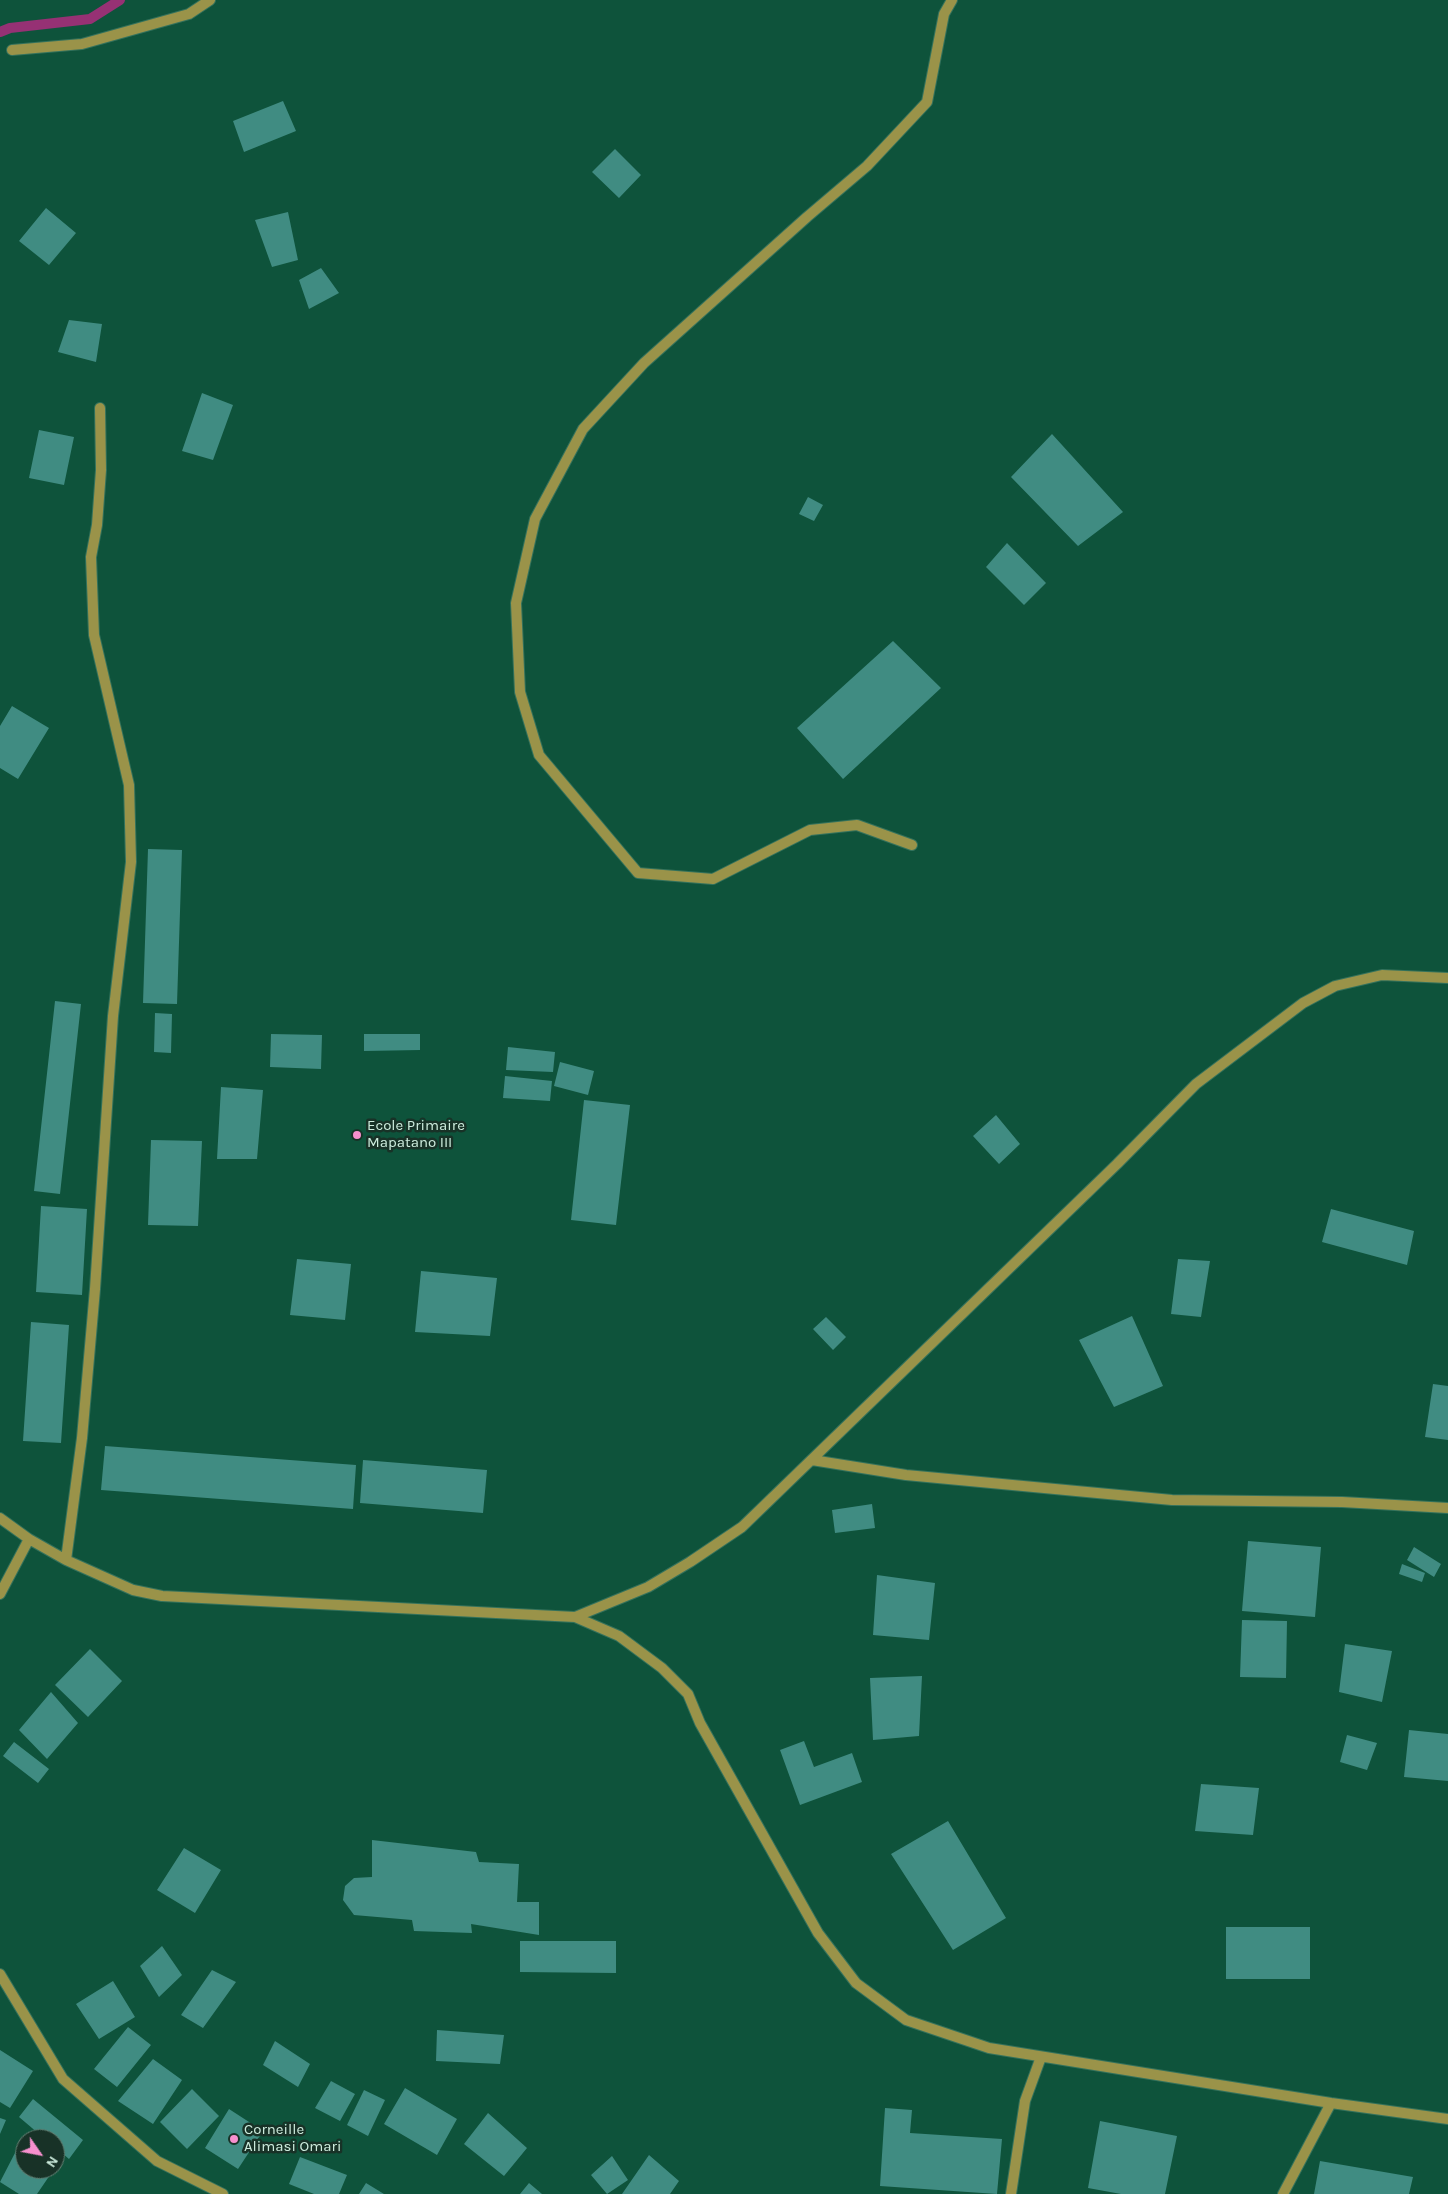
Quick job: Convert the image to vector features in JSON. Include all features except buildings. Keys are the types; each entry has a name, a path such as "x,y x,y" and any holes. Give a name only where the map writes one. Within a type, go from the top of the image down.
{"street":[{"path":"12,50 82,44 189,14 210,0"},
{"path":"912,844 857,826 810,830 713,879 638,874 539,755 520,692 516,603 535,519 583,429 644,363 800,223 867,166 927,102 942,22 952,0"},
{"path":"66,1560 82,1438 95,1289 113,1016 131,862 129,785 94,626 91,557 97,525 101,470 100,408"},
{"path":"575,1617 648,1587 690,1562 742,1527 1196,1084 1303,1004 1335,986 1382,975 1448,978"},
{"path":"812,1460 906,1475 1172,1500 1342,1502 1448,1508"},
{"path":"0,1518 28,1539 66,1560 133,1590 162,1596 575,1617 619,1636 662,1668 688,1694 700,1723 818,1933 856,1983 906,2020 989,2048 1331,2103 1448,2119"},
{"path":"0,1594 28,1539"},
{"path":"0,1974 64,2079 157,2161 223,2194"},
{"path":"1011,2194 1025,2101 1041,2057"},
{"path":"1283,2194 1331,2103"}],"waterway":[{"path":"0,32 10,28 90,19 120,0"}],"place":[{"name":"Ecole Primaire Mapatano III","path":"357,1135"},
{"name":"Corneille Alimasi Omari","path":"234,2139"}]}
